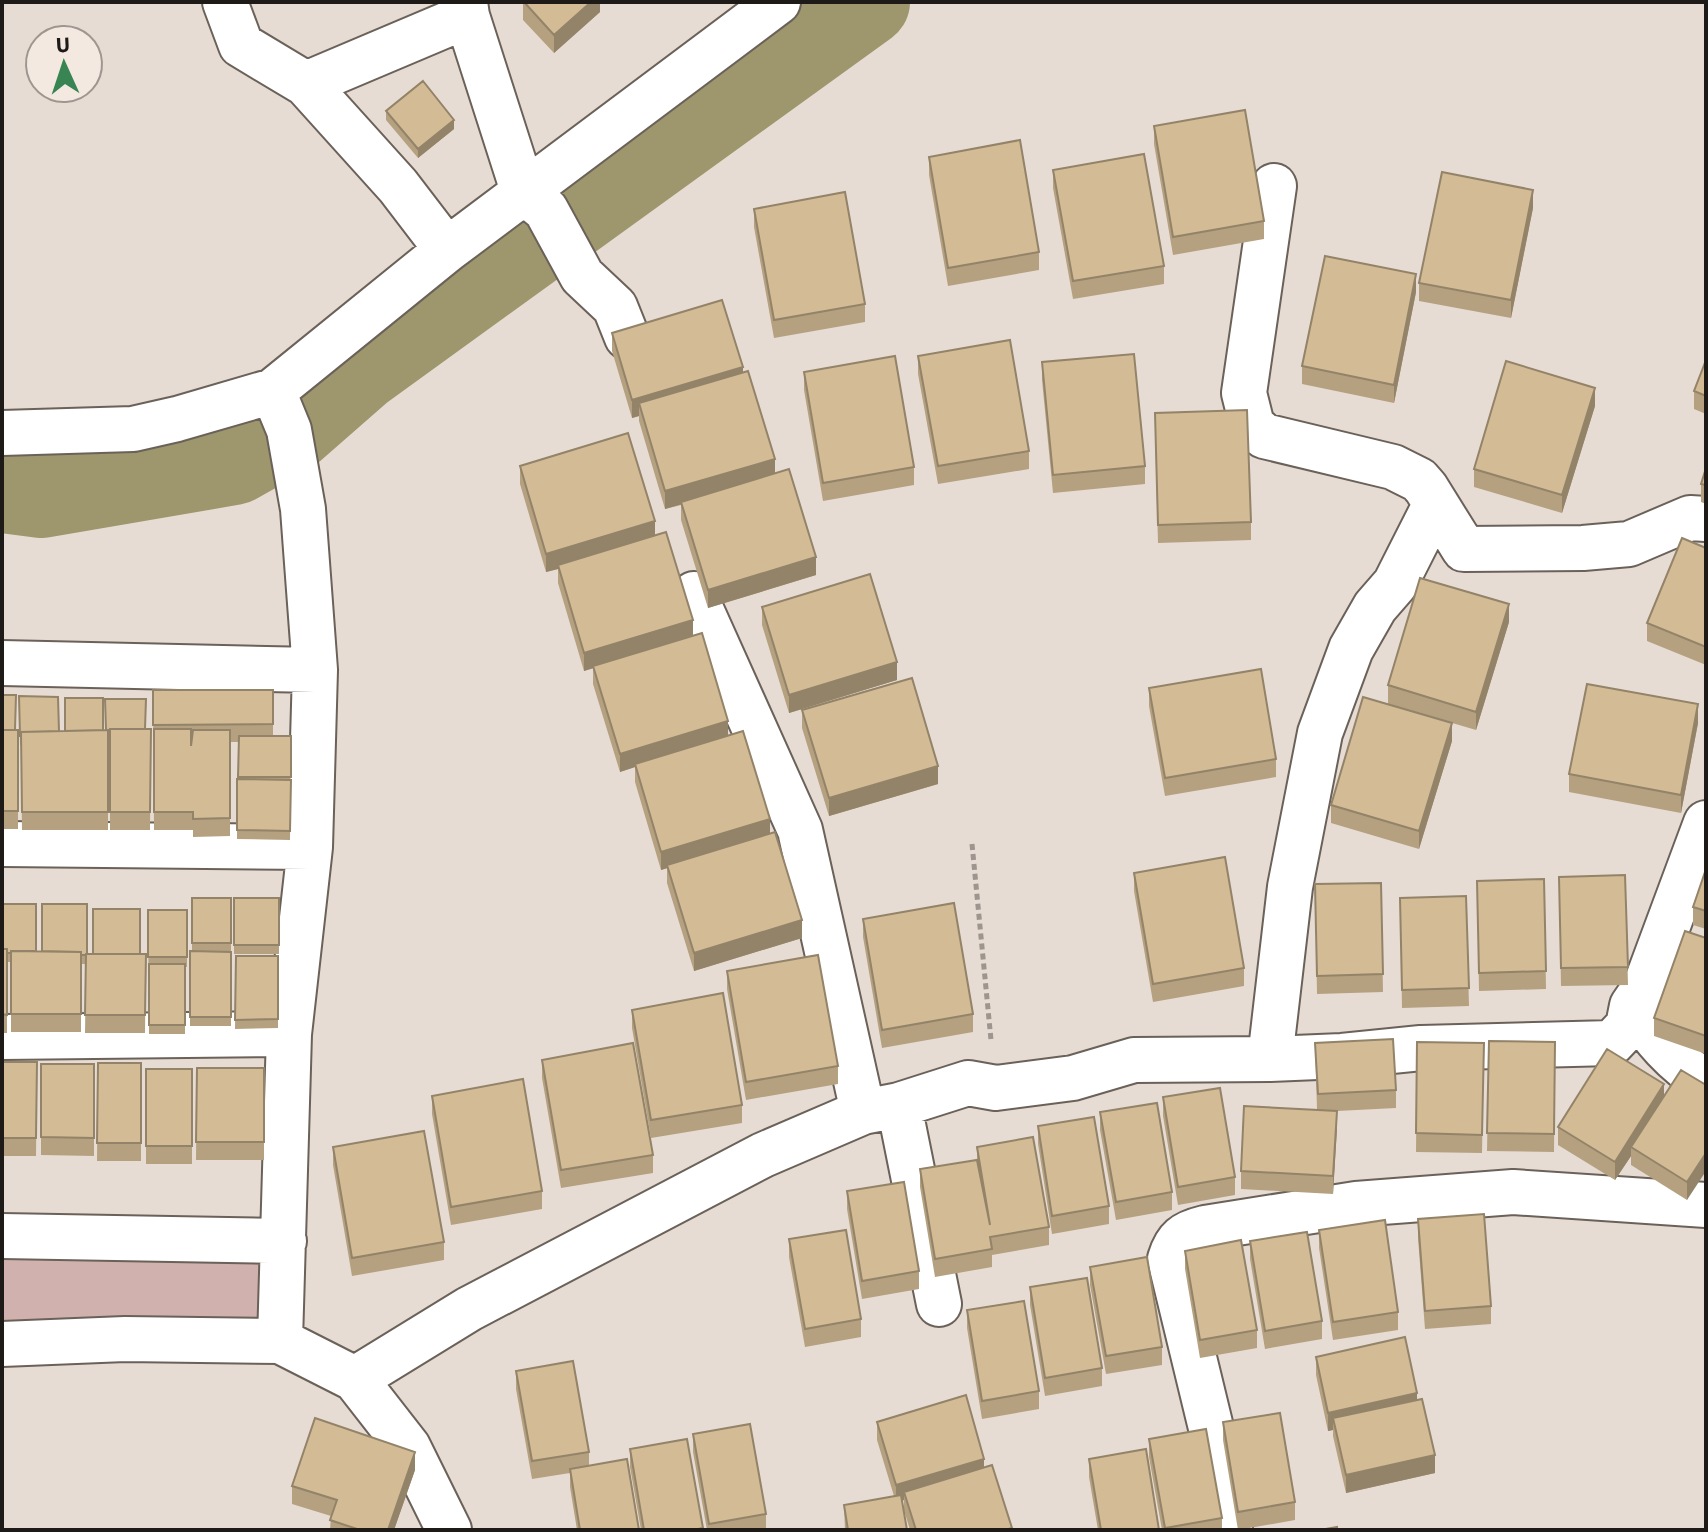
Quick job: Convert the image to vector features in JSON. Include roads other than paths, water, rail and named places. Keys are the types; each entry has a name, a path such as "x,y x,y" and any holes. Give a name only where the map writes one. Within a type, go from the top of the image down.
{"street":[{"path":"225,2 241,45 306,84 398,186 447,250"},
{"path":"2,433 133,429 177,419 281,410 447,250 535,201 778,2"},
{"path":"306,84 466,9 535,201 582,276 615,307 627,337"},
{"path":"1274,186 1244,376 1246,410 1252,425 1264,436 1393,467 1419,480 1464,549 1583,548 1629,544 1690,518 1706,519"},
{"path":"280,1341 289,1034 310,847 315,670 303,509 281,410"},
{"path":"1270,1059 1290,887 1320,733 1351,649 1375,607 1395,584 1435,505"},
{"path":"694,594 800,830 939,1304"},
{"path":"2,663 315,670"},
{"path":"355,1379 497,1294 763,1155 881,1109 968,1083 996,1088 1073,1078 1134,1060 1270,1059 1421,1048 1612,1043 1628,1026 1632,1006 1645,987 1706,823"},
{"path":"2,844 310,847"},
{"path":"1632,1006 1655,1041 1673,1060 1706,1082"},
{"path":"2,1037 289,1034"},
{"path":"1230,1530 1230,1506 1170,1259 1175,1243 1184,1234 1356,1204 1513,1192 1706,1205"},
{"path":"2,1236 284,1241"},
{"path":"2,1344 138,1339 280,1341 355,1379 408,1447 449,1530"}],"waterway":[{"path":"2,489 42,494 234,461 289,430 361,367 866,2"}]}
